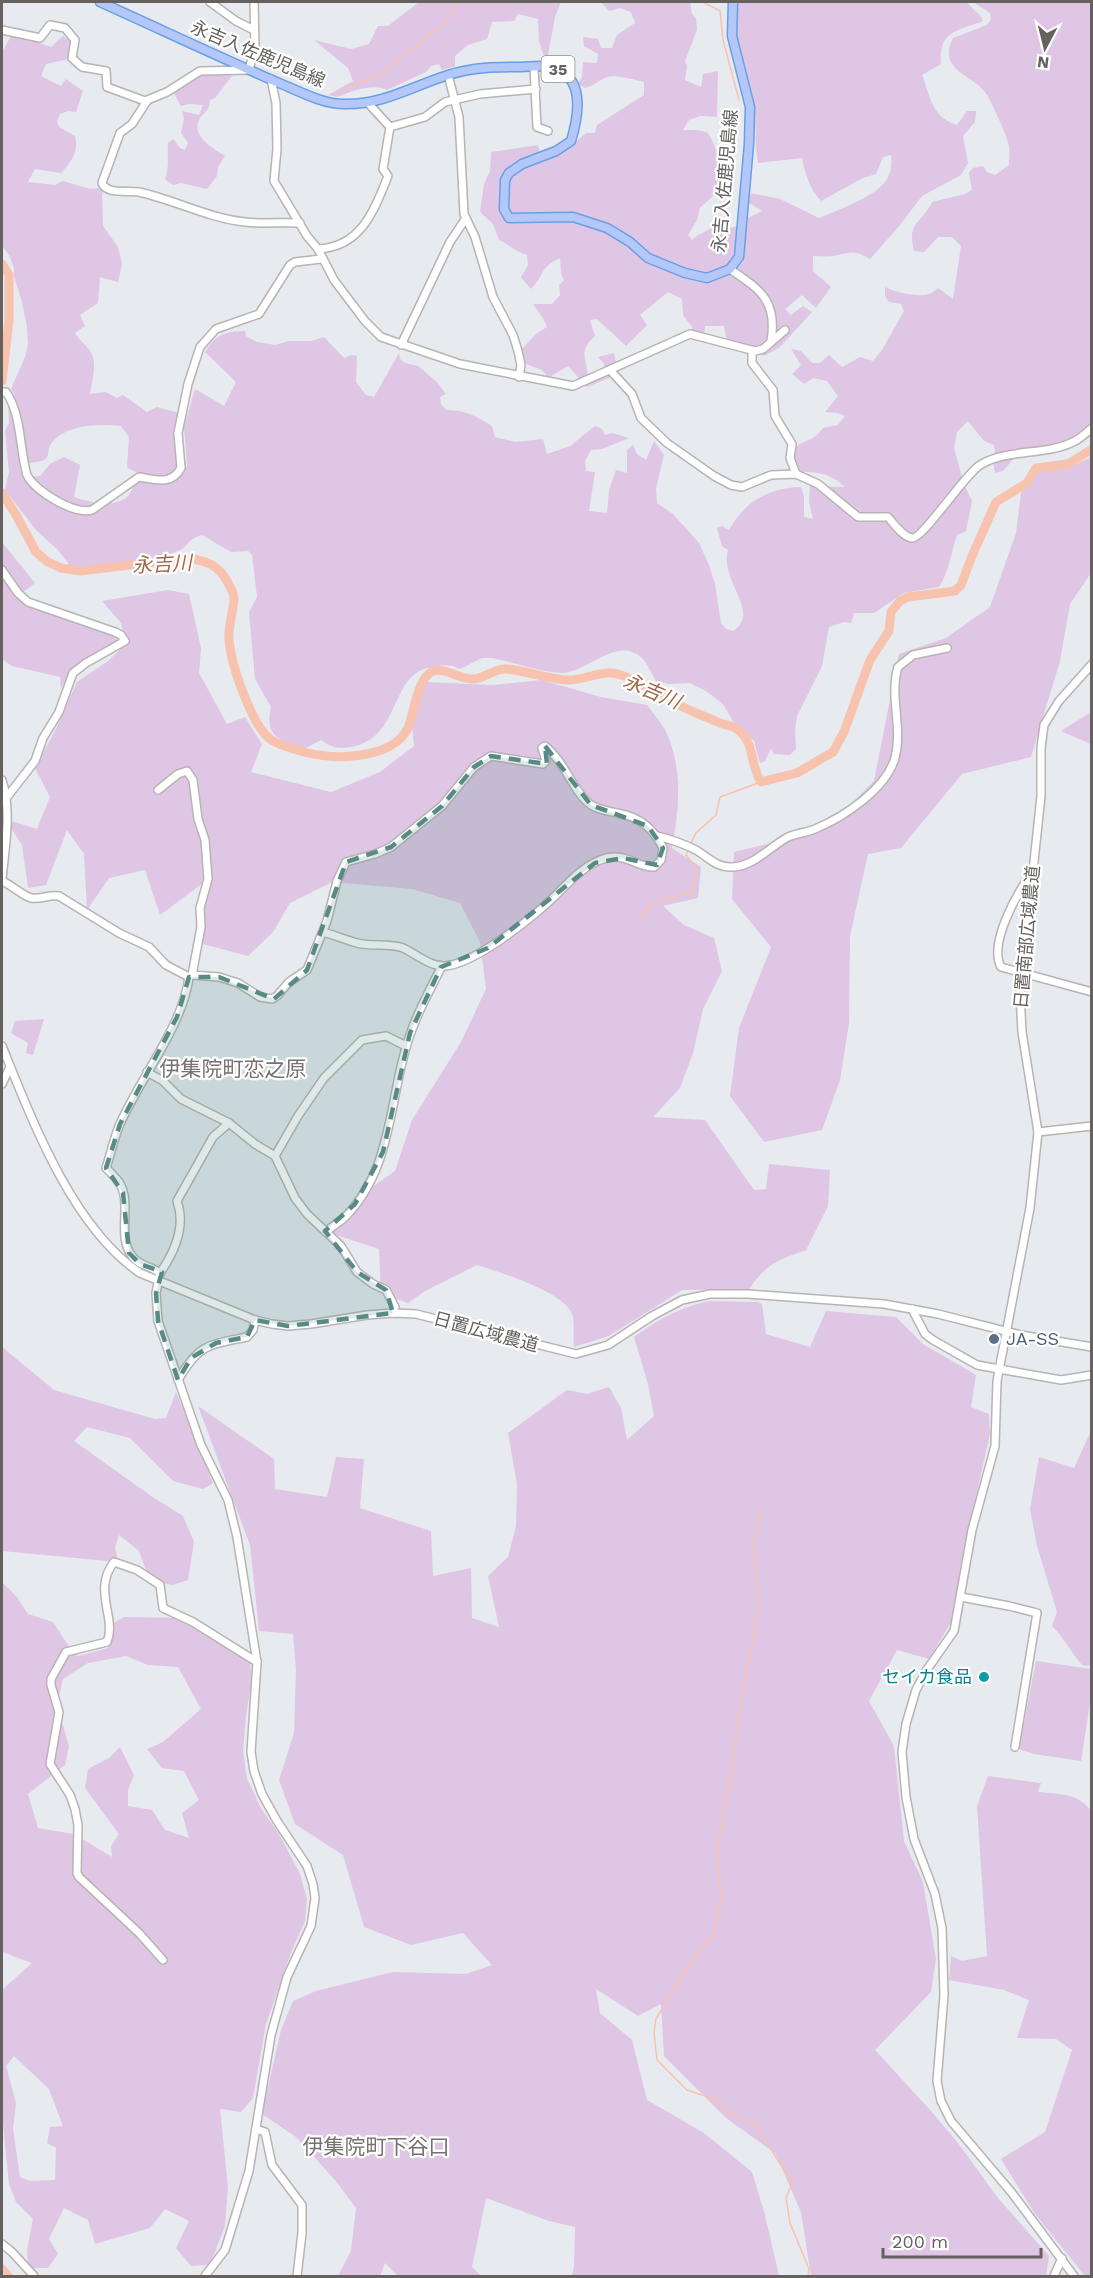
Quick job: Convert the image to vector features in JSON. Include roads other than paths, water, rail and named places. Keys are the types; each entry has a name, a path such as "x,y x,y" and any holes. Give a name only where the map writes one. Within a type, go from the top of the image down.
{"main road":[{"name":"永吉入佐鹿児島線","path":"100,2 249,70 326,101 341,104 368,103 423,86 448,75 483,67 556,68 571,78 578,98 577,121 571,141 556,151 522,164 509,173 505,180 504,209 509,218 573,217 607,228 630,242 648,258 685,273 707,278 730,269 739,257 750,107 732,36 733,2"}],"street":[{"path":"210,2 236,21 254,30"},
{"path":"2,30 40,38 50,25 65,28 75,40 72,58 81,67 106,71 107,87 135,99 147,100 167,92 200,71 249,70 255,47 254,2"},
{"path":"534,67 537,126 548,131"},
{"path":"448,75 460,128 462,195 466,218 475,237 493,297 513,335 521,365 519,377"},
{"path":"271,79 276,103 277,148 274,181 318,249 321,259 334,280 364,321 381,337 460,364 573,386 690,334 706,336 731,346 752,350 763,349 785,330"},
{"path":"390,127 425,117 445,102 480,94 536,89"},
{"path":"147,100 132,124 120,133 102,183 108,191 132,191 161,197 214,218 245,222 300,223"},
{"path":"318,249 334,249 360,230 372,215 388,176 383,169 390,139 390,127 368,103"},
{"path":"402,345 446,252 466,218"},
{"path":"2,392 6,392 10,398 17,420 27,475 31,483 48,496 78,511 86,512 139,477 166,481 173,478 181,468 178,433 188,384 200,347 216,329 259,314 290,265 295,262 321,259"},
{"path":"730,269 765,296 772,322 771,341"},
{"path":"752,350 752,363 773,390 772,402 775,416 792,444 790,458 796,474"},
{"path":"610,370 632,394 641,418 667,443 714,476 731,485 742,487 771,475 796,474 818,484 858,517 888,518 906,536 916,538 980,465 996,458 1065,445 1080,438 1092,428"},
{"path":"2,570 18,593 28,602 115,632 125,641 86,663 73,674 35,761 7,797"},
{"path":"657,836 696,851 719,866 732,867 749,862 787,838 814,830 849,809 880,785 892,764 898,734 894,692 898,667 913,655 947,648"},
{"name":"日置南部広域農道","path":"1074,2277 1012,2193 951,2121 941,2101 937,2081 944,1995 942,1928 935,1894 914,1839 906,1797 902,1752 912,1700 926,1671 954,1631 972,1530 995,1446 999,1370 1030,1208 1038,1132 1022,1032 1020,993 1041,796 1041,748 1044,725 1059,701 1092,664"},
{"path":"2,780 7,797 7,832 2,880 29,897 39,899 52,895 59,896 119,933 149,947 166,965 190,976 219,977 238,983 260,997 272,999 289,982 307,970 323,932 337,880 346,862 391,847 442,806 474,767 491,756 543,764 546,761 542,748 545,746 556,755 582,797 591,805 602,810 635,817 657,836 663,848 661,860 657,866 649,867 624,858 607,858 595,863 570,880 534,915 488,948 459,962 442,966 397,946 357,943 323,932"},
{"path":"158,790 178,774 187,771 193,780 198,819 205,840 208,879 200,908 201,927 188,988 177,1017 120,1124 106,1168 119,1182 123,1193 124,1236 129,1253 140,1264 160,1273"},
{"path":"1032,871 1017,894 997,948 1001,967 1092,992"},
{"path":"326,1232 344,1218 355,1204 371,1179 383,1152 406,1046 442,966"},
{"path":"275,1156 298,1116 324,1078 362,1040 386,1036 406,1046"},
{"name":"日置広域農道","path":"2,1046 58,1170 88,1223 124,1263 159,1282 255,1320 288,1326 393,1313 416,1314 576,1354 608,1345 674,1304 710,1294 740,1294 872,1303 912,1309 1006,1332 1092,1347"},
{"path":"2,1084 10,1067"},
{"path":"147,1072 163,1081 181,1099 228,1123 275,1156 295,1198 307,1214 342,1246 357,1272 386,1290 395,1307 393,1313"},
{"path":"205,2277 225,2250 249,2171 265,2063 278,2004 287,1977 311,1926 315,1898 314,1884 307,1866 277,1821 262,1794 254,1771 251,1752 257,1662 246,1586 228,1500 201,1445 158,1321 156,1293 160,1273 171,1258 182,1214 177,1201 213,1137 228,1123"},
{"path":"1038,1132 1092,1126"},
{"path":"912,1309 926,1334 977,1365 1061,1380 1092,1375"},
{"path":"177,1380 191,1358 216,1343 247,1337 253,1330 255,1320"},
{"path":"163,1960 114,1909 83,1883 77,1873 79,1849 75,1809 70,1796 50,1764 59,1712 51,1679 66,1652 107,1642 109,1632 104,1595 105,1584 114,1562 137,1570 160,1585 163,1608 193,1622 257,1662"},
{"path":"961,1597 1037,1613 1015,1748"},
{"path":"256,2129 266,2132 272,2165 302,2205 302,2233 297,2277"},
{"path":"2,2244 34,2277"},
{"path":"1054,2277 1062,2258"}],"waterway":[{"path":"342,89 383,74 391,65 446,22 458,2"},
{"path":"703,2 720,11 723,40 739,100"},
{"name":"永吉川","path":"2,264 9,275 9,320 2,381"},
{"name":"永吉川","path":"2,493 36,552 48,562 61,568 80,571 188,558 207,562 221,572 234,599 229,640 243,693 263,731 270,739 282,745 316,755 331,756 361,755 389,746 400,739 408,728 423,681 433,671 438,670 472,679 502,669 569,680 611,673 635,681 687,709 737,729 747,740 761,782 797,773 833,752 844,732 870,660 889,631 891,612 900,601 908,597 955,591 961,585 996,502 1027,483 1036,468 1068,464 1092,449"},
{"path":"691,843 696,833 716,815 720,797 761,782"},
{"path":"640,920 651,903 693,892 696,868 686,855 688,851"},
{"path":"760,1511 754,1548 759,1608 740,1705 717,1851 721,1900 714,1933 682,1975 656,2019 654,2033 657,2060 687,2090 717,2100 728,2113 754,2122 792,2183 786,2198 790,2223 809,2269 808,2276"},
{"path":"2,2269 8,2276"}],"place":[{"name":"JA-SS","path":"994,1339"},
{"name":"セイカ食品","path":"984,1677"}],"district":[{"name":"伊集院町恋之原","path":"233,1069"},
{"name":"伊集院町下谷口","path":"376,2147"}]}
